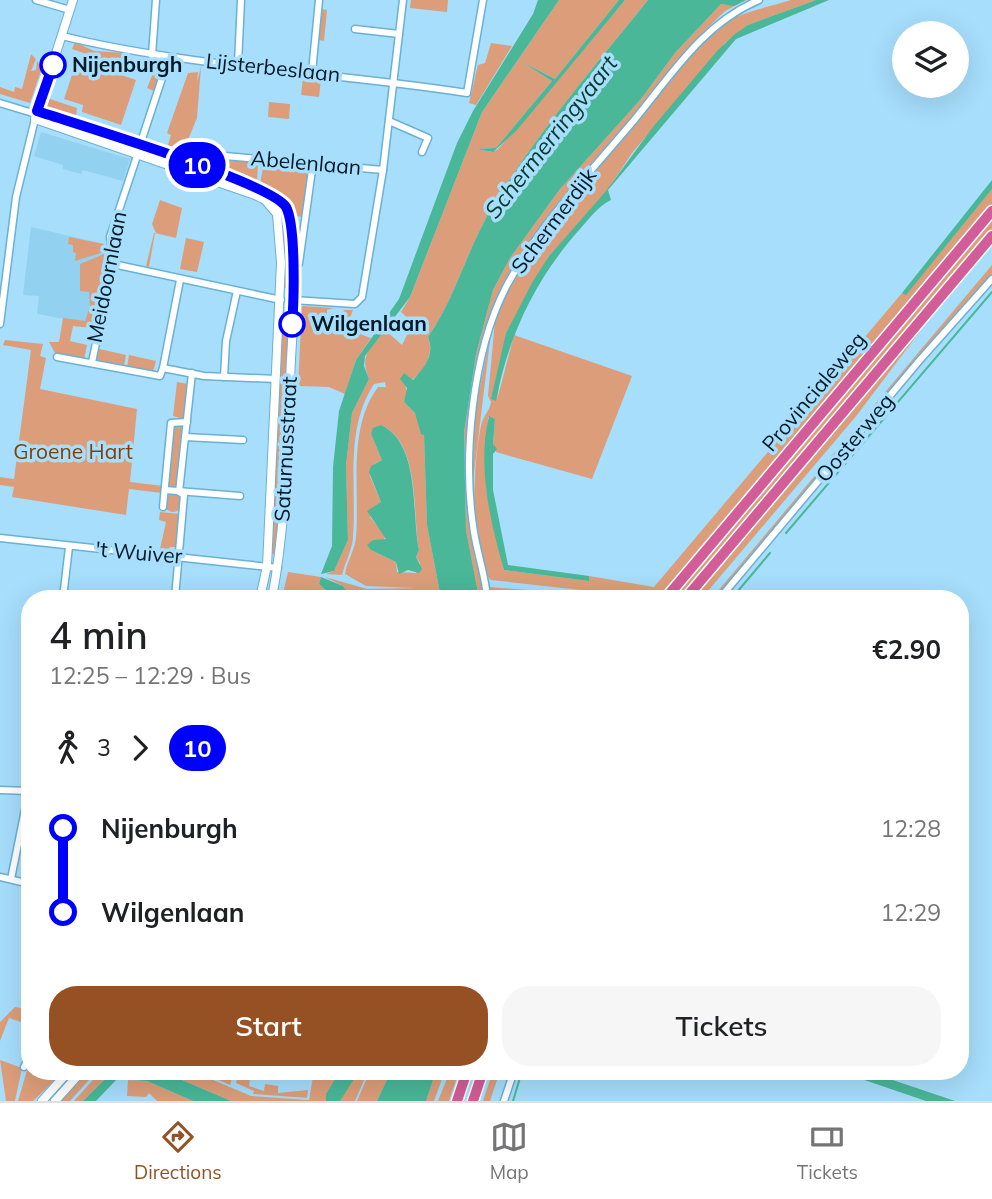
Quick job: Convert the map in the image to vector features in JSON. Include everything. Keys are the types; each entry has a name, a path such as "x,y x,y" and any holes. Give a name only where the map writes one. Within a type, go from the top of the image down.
{"highway":[{"name":"Provincialeweg","path":"673,590 992,211"},
{"name":"Provincialeweg","path":"693,590 992,236"},
{"path":"457,1101 464,1080"},
{"path":"473,1101 480,1080"}],"street":[{"path":"36,0 70,10"},
{"path":"0,324 2,274 16,197 36,115 74,0"},
{"path":"152,55 156,0"},
{"path":"238,64 241,0"},
{"path":"312,72 319,0"},
{"path":"113,264 281,300 355,304 362,297 383,170 403,0"},
{"name":"Lijsterbeslaan","path":"62,36 152,55 394,81 467,93 483,0"},
{"name":"Schermerdijk","path":"486,589 472,516 471,432 482,359 503,294 537,238 689,52 723,18 760,0"},
{"path":"355,29 399,34"},
{"name":"Meidoornlaan","path":"92,362 113,264 110,237 169,57"},
{"path":"0,103 139,149 191,163"},
{"path":"389,121 428,138 422,152"},
{"name":"Saturnusstraat","path":"139,149 255,195 271,205 279,224 281,300 267,566 262,590"},
{"name":"Abelenlaan","path":"191,163 195,155 202,154 383,170"},
{"name":"Saturnusstraat","path":"191,163 268,192 282,202 290,219 293,300 278,568 274,590"},
{"path":"292,263 299,263 313,163"},
{"path":"57,357 160,376 180,279"},
{"name":"Oosterweg","path":"727,590 992,279"},
{"path":"224,377 226,341 237,291"},
{"path":"163,364 192,373 277,379"},
{"path":"179,492 192,373"},
{"path":"163,507 171,423 187,422"},
{"path":"186,437 243,440"},
{"path":"164,491 240,496"},
{"path":"176,590 184,495 179,492"},
{"name":"'t Wuiver","path":"0,538 278,568"},
{"path":"64,590 69,547"},
{"path":"0,790 21,789"},
{"path":"11,879 21,829"},
{"path":"0,877 21,882"},
{"path":"42,1101 61,1080"},
{"path":"55,1101 74,1080"},
{"path":"504,1101 511,1080"}],"shaded area":[{"path":"41,132 130,159 123,181 83,170 81,174 63,169 63,165 34,156"},
{"path":"31,227 104,244 106,263 93,324 37,314 39,296 23,295"}],"green space":[{"path":"411,0 448,0 447,12 410,8"},
{"path":"559,0 619,0 555,79 522,62 552,81 496,148 476,149 492,152 498,149 625,0 648,0 548,125 511,177 485,220 438,322 428,337 430,351 426,364 405,384 407,393 404,402 415,413 424,435 427,525 439,590 346,590 325,577 367,589 416,588 366,586 345,574 356,537 358,440 368,404 378,387 386,387 385,382 374,384 365,402 355,439 354,518 350,552 342,575 326,574 334,571 348,540 346,465 352,413 369,379 366,358 385,330 402,345 413,323 401,312 410,297 482,112","holes":["381,425 394,434 403,447 412,480 419,550 416,557 420,563 416,573 397,572 396,562 371,550 386,537 370,517 381,502 370,476 374,464 382,460 371,434"]},
{"path":"746,0 725,11 693,42 553,215 500,296 482,353 469,444 474,555 484,590 477,590 466,530 464,433 476,354 493,290 510,258 560,189 641,99 675,53 721,4 730,5"},
{"path":"791,0 816,0 748,25 725,43 632,153 606,192 549,256 506,333 497,400 514,335 632,376 592,479 496,452 493,444 495,419 488,417 486,488 504,570 589,581 589,576 654,587 902,293 906,294 992,189 992,205 665,590 581,590 491,580 483,568 478,551 474,506 476,460 481,426 491,402 488,396 495,321 502,300 527,256 700,43 721,25 753,11"},
{"path":"321,9 327,10 324,41 318,40"},
{"path":"75,42 94,51 124,53 123,67 72,49"},
{"path":"491,43 512,46 476,105 469,103 478,65 485,63"},
{"path":"31,54 36,59 31,71 36,70 37,61 42,68 30,103 0,94 0,87 14,92 15,87 22,89"},
{"path":"77,60 136,80 121,125 82,112 83,105 64,99"},
{"path":"158,61 165,62 154,91 147,88"},
{"path":"201,67 197,118 183,152 168,145 171,135 167,133 188,73 198,72 197,82"},
{"path":"303,78 321,80 319,97 301,95"},
{"path":"47,98 77,108 76,116 47,109"},
{"path":"269,102 290,104 289,119 268,117"},
{"path":"201,157 258,162 257,183 200,162"},
{"path":"264,162 307,167 309,173 303,217 294,216 283,196 260,184"},
{"path":"160,200 182,208 176,238 155,233 152,224"},
{"path":"992,217 992,230 826,428 812,439 686,590 677,590"},
{"path":"288,225 291,288 283,288 281,226"},
{"path":"155,233 149,267 146,266"},
{"path":"69,237 104,244 104,252 75,261 76,253 73,252 73,245 68,244"},
{"path":"186,238 204,242 197,272 180,269"},
{"path":"104,254 105,263 92,328 73,326 70,341 87,345 84,360 56,355 49,342 59,342 63,318 85,321 90,306 89,292 80,291 80,264"},
{"path":"992,265 992,274 723,590 719,590"},
{"path":"302,306 334,308 327,310 327,320 339,322 344,310 353,310 346,329 371,338 356,360 345,394 329,387 298,386"},
{"path":"283,312 291,313 283,443 276,442"},
{"path":"927,322 857,415 709,590 700,590"},
{"path":"491,332 472,490 475,412"},
{"name":"Groene Hart","path":"5,340 43,344 40,356 46,358 40,389 137,409 130,482 163,486 162,493 129,489 126,515 12,497 14,487 0,485 0,477 14,479 31,350 3,345"},
{"path":"95,348 126,355 124,366 96,360"},
{"path":"129,355 156,361 153,372 127,367"},
{"path":"177,382 188,384 184,419 173,416"},
{"path":"183,424 177,488 168,487 174,425"},
{"path":"275,446 283,446 277,554 270,554"},
{"path":"173,494 179,497 182,503 179,509 173,512 167,509 164,503 167,497"},
{"path":"160,512 180,514 177,547 170,547 169,550 160,549 166,522 159,520"},
{"path":"288,572 321,577 319,584 326,590 297,590 284,590"},
{"path":"488,587 526,590 488,590"},
{"path":"15,1007 21,1008 21,1022 9,1018 0,1041 0,1022"},
{"path":"0,1060 21,1068 15,1101 6,1101"},
{"path":"24,1080 55,1080 33,1101 18,1101"},
{"path":"79,1080 89,1080 70,1101 60,1101"},
{"path":"93,1080 104,1080 83,1101 74,1101"},
{"path":"128,1080 147,1081 193,1101 157,1101 149,1093 146,1097 127,1096"},
{"path":"182,1080 213,1080 251,1096 309,1100 312,1080 335,1080 326,1094 326,1101 231,1101"},
{"path":"219,1080 231,1080 230,1085"},
{"path":"237,1080 250,1080 249,1086 264,1091 265,1084 278,1086 278,1093 308,1090 307,1098 253,1094 254,1091 236,1083"},
{"path":"352,1080 364,1080 355,1101 340,1101"},
{"path":"366,1080 387,1080 377,1101 357,1101"},
{"path":"433,1080 442,1080 434,1101 426,1101"},
{"path":"446,1080 456,1080 449,1101 438,1101"},
{"path":"490,1080 497,1080 490,1101 483,1101"}],"water":[{"path":"538,0 559,0 482,112 410,297 365,356 364,366 369,379 352,413 346,465 348,540 334,571 321,574 332,546 333,467 339,411 356,360 399,299 457,143 473,111 533,14"},
{"path":"619,0 625,0 517,130 493,152 476,149 496,148 552,81 522,62 555,79"},
{"name":"Schermerringvaart","path":"648,0 746,0 734,6 721,4 675,53 641,99 560,189 510,258 493,290 476,354 464,433 466,530 477,590 439,590 427,525 424,435 421,434 415,413 404,402 407,388 400,379 404,373 413,380 428,360 428,337 438,322 485,220 511,177"},
{"path":"816,0 829,0 736,39 608,190 611,200 598,209 564,248 537,288 516,331 496,401 491,399 506,333 533,281 549,256 606,191 653,127 717,51 735,34 748,25"},
{"path":"992,180 992,189 906,295 902,293"},
{"path":"489,416 495,419 493,444 497,449 493,454 493,490 508,565 589,576 589,581 504,570 490,513 485,474 484,454"},
{"path":"381,425 394,434 403,447 408,463 419,550 416,557 422,569 419,573 408,570 399,574 396,562 371,550 367,545 373,540 386,539 367,511 381,502 369,472 371,466 382,460 371,434 373,428"},
{"path":"321,577 343,586 346,590 326,590 319,584"},
{"path":"104,1080 116,1080 96,1101 83,1101"},
{"path":"132,1080 182,1080 231,1101 193,1101 147,1081"},
{"path":"335,1080 353,1080 340,1101 326,1101 326,1094"},
{"path":"387,1080 433,1080 426,1101 377,1101"},
{"path":"864,1080 893,1080 955,1101 926,1101"}],"waterway":[{"path":"786,533 992,292"},
{"path":"739,590 770,553"},
{"path":"513,1101 519,1080"}],"bus line":[{"name":"10","path":"53,65 37,111 191,163 268,192 282,202 289,213 290,223 292,324"}],"place":[{"name":"Nijenburgh","path":"53,65"},
{"name":"Wilgenlaan","path":"292,324"}]}
